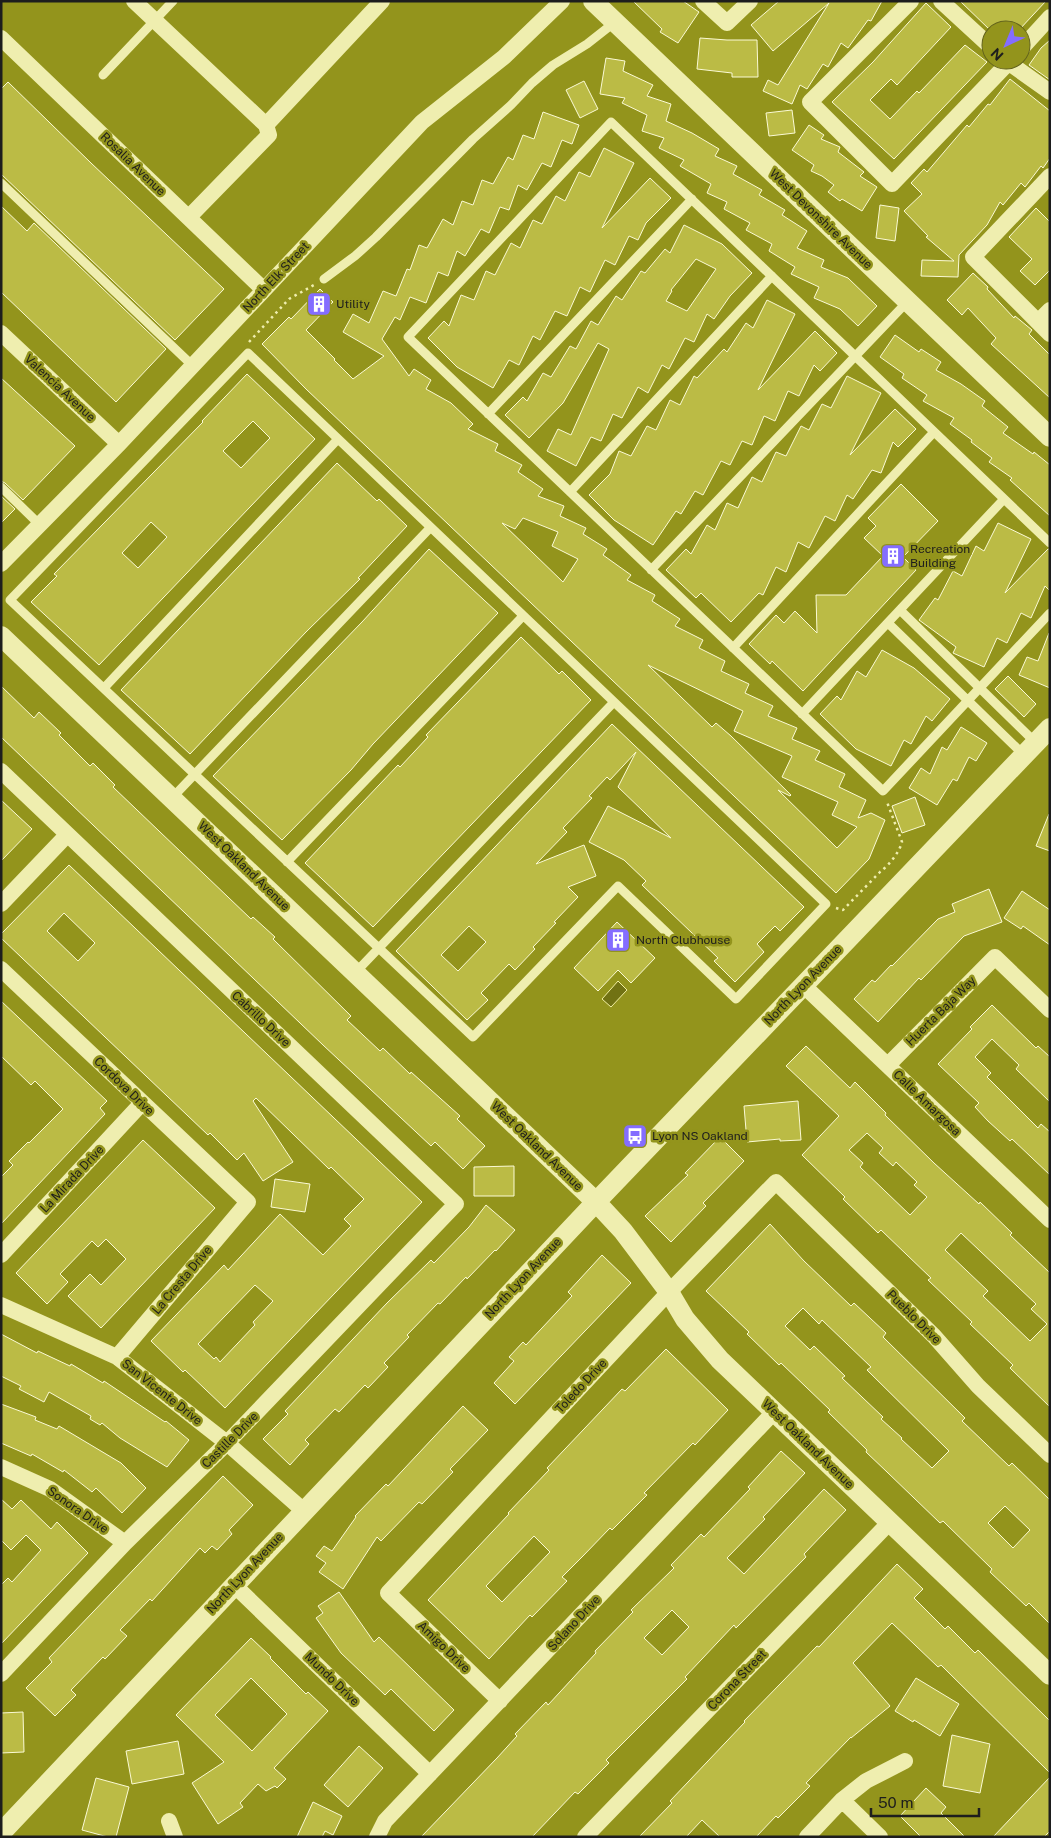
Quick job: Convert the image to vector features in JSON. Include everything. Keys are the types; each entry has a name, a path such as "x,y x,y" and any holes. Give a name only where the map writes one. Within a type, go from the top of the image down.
{"street":[{"path":"134,1 266,125 269,135 189,217"},
{"path":"266,125 382,1"},
{"name":"North Elk Street","path":"1,564 119,444 422,122 504,57 562,1"},
{"name":"West Devonshire Avenue","path":"593,1 1050,436"},
{"path":"703,1 727,23 750,1"},
{"path":"911,1 810,102 892,184 1000,70"},
{"path":"942,1 981,38"},
{"path":"1031,38 1050,17"},
{"name":"Rosalia Avenue","path":"1,38 264,290"},
{"path":"1020,70 1050,92"},
{"path":"1050,176 973,257 1050,334"},
{"path":"1038,322 1050,310"},
{"name":"Valencia Avenue","path":"1,333 119,444"},
{"name":"West Oakland Avenue","path":"1,636 596,1202 623,1230 669,1292 686,1319 720,1360 1050,1676"},
{"name":"North Lyon Avenue","path":"1,1833 596,1202 1050,728"},
{"name":"Cabrillo Drive","path":"1,771 456,1204"},
{"path":"1,904 67,835"},
{"name":"Huerta Baja Way","path":"888,1065 994,957 1050,1010"},
{"name":"Cordova Drive","path":"1,969 248,1202"},
{"name":"Calle Amargosa","path":"803,985 1050,1220"},
{"name":"La Mirada Drive","path":"1,1255 142,1103"},
{"name":"Toledo Drive","path":"388,1593 669,1292 776,1182"},
{"name":"Pueblo Drive","path":"776,1182 934,1336 978,1386 1050,1454"},
{"name":"La Cresta Drive","path":"117,1357 248,1202"},
{"name":"Castille Drive","path":"1,1674 125,1543 228,1443 456,1204"},
{"name":"San Vicente Drive","path":"1,1305 117,1357 228,1443 304,1511"},
{"name":"Solano Drive","path":"378,1837 385,1821 774,1412"},
{"name":"Sonora Drive","path":"1,1467 50,1489 125,1543"},
{"name":"Corona Street","path":"585,1837 890,1522"},
{"name":"Mundo Drive","path":"234,1585 430,1774"},
{"name":"Amigo Drive","path":"388,1593 500,1701"},
{"path":"807,1837 842,1800 866,1781 905,1761"},
{"path":"842,1800 880,1837"},
{"path":"169,1821 175,1837"}],"lane":[{"path":"104,75 173,1"},
{"path":"324,279 355,256 376,237 473,139 553,64 587,44 615,22"},
{"path":"1050,543 612,122 408,337 883,791 1050,613"},
{"path":"1,183 193,366"},
{"path":"488,414 692,199"},
{"path":"570,492 772,276"},
{"path":"651,570 908,301"},
{"path":"248,353 826,904 736,999 618,886 472,1037 10,600 248,353"},
{"path":"733,648 934,432"},
{"path":"104,688 338,439"},
{"path":"1,487 40,525"},
{"path":"802,714 1004,499"},
{"path":"172,798 430,528"},
{"path":"900,610 979,688 1030,749"},
{"path":"287,862 523,616"},
{"path":"888,623 967,701 1030,749"},
{"path":"355,973 614,702"}],"path":[{"path":"248,353 248,342 289,299 324,279"},
{"path":"826,904 843,910 886,867 901,847 902,842 883,791"}],"shaded area":[{"path":"618,981 627,990 611,1007 602,999"}],"building":[{"path":"633,1 683,1 699,12 678,43 660,32 662,29"},
{"path":"779,1 882,1 871,21 868,20 848,48 841,43 828,67 823,64 807,89 800,85 792,104 763,91 768,80 778,85 829,3 773,51 751,25"},
{"path":"960,1 1046,1 1028,20 981,21"},
{"path":"926,3 951,27 897,85 891,79 870,100 890,119 917,91 919,93 965,45 981,57 981,68 894,159 832,102 873,62"},
{"path":"700,38 757,40 758,77 732,77 732,73 697,69"},
{"path":"1050,40 1050,80 1031,66 1031,62 1041,48"},
{"path":"606,58 625,61 623,71 653,85 647,96 671,104 666,121 692,133 719,149 715,156 737,166 733,174 762,190 759,195 785,210 782,215 807,231 797,248 824,260 821,267 848,278 877,306 858,326 840,309 814,298 819,287 791,274 795,267 769,251 772,244 746,230 750,223 724,209 727,202 707,193 711,184 680,166 684,160 659,148 664,138 642,131 647,115 622,103 625,98 600,94"},
{"path":"1010,79 1050,111 1050,158 1043,168 1041,166 1025,187 1021,183 1003,205 1000,202 987,225 959,255 958,277 921,276 922,260 954,261 926,237 928,236 904,211 922,194 911,183 924,169 927,172 967,125 969,127 988,104 990,105"},
{"path":"584,81 598,109 580,118 566,90"},
{"path":"8,82 224,289 175,340 1,174 1,89"},
{"path":"792,110 795,133 769,136 766,113"},
{"path":"543,112 579,125 572,144 562,140 551,167 542,163 527,190 518,185 509,210 500,207 489,233 481,229 465,256 457,251 448,276 438,272 426,303 410,297 400,320 395,317 382,339 409,376 414,369 431,380 426,389 451,403 473,424 468,429 498,444 495,451 522,465 518,472 543,489 538,496 564,506 560,516 586,528 583,534 607,549 603,555 631,575 627,580 655,595 652,601 680,619 675,626 703,640 699,648 725,661 721,671 749,684 745,693 773,706 768,716 797,728 792,739 820,751 815,760 845,774 839,787 866,800 858,818 871,813 885,820 869,859 836,893 306,389 262,344 289,317 291,319 320,289 333,302 306,330 334,360 353,379 384,356 343,332 353,314 369,323 383,291 396,296 407,269 410,270 419,245 427,248 443,219 453,225 462,201 473,205 482,180 493,184 508,157 513,160 523,135 534,139","holes":["523,518 558,532 552,546 578,559 563,582 502,523 515,529","648,665 743,711 734,731 792,756 782,777 838,802 832,815 857,827 837,848 778,790 791,795 731,736 716,723 712,727"]},
{"path":"809,125 824,135 821,139 840,147 838,152 864,172 860,176 877,187 862,211 842,199 840,201 828,192 834,185 811,171 814,165 792,150"},
{"path":"604,148 634,163 602,228 650,178 671,198 646,223 638,240 629,236 615,265 605,260 590,292 580,287 567,316 555,311 540,340 533,336 519,365 509,360 493,388 457,367 428,338 444,321 449,326 461,295 474,300 486,271 495,275 511,243 520,248 533,220 542,224 556,196 565,201 579,172 590,177"},
{"path":"880,205 899,208 895,241 876,238"},
{"path":"1,206 27,231 34,223 166,349 116,402 1,292"},
{"path":"1036,208 1050,222 1050,270 1035,285 1020,271 1032,259 1009,237"},
{"path":"684,225 722,244 752,273 730,296 714,319 707,314 694,342 685,338 669,369 662,365 648,393 638,387 622,418 613,414 601,441 591,437 576,466 547,451 558,429 571,435 609,349 598,343 563,403 529,438 505,415 523,397 527,401 543,373 551,377 570,346 576,349 591,321 598,325 616,296 622,300 641,271 645,273 665,249 670,253","holes":["696,259 716,269 687,311 666,301 671,290"]},
{"path":"973,273 988,287 987,289 1014,318 1015,316 1032,330 1029,334 1050,355 1050,398 991,344 996,338 968,308 962,315 947,300"},
{"path":"767,300 795,314 758,390 815,331 837,353 820,371 814,365 799,396 788,391 775,421 764,416 752,445 742,441 730,465 721,461 703,495 695,491 681,514 676,511 653,545 614,520 589,495 610,474 619,451 631,456 647,426 656,430 670,400 680,405 694,376 697,378 724,349 727,352 746,323 753,328"},
{"path":"895,335 919,352 921,349 941,362 936,370 961,384 985,401 982,406 1008,427 1003,433 1033,454 1034,452 1050,465 1050,516 1010,480 1012,478 989,462 992,458 950,424 954,418 923,401 927,395 902,378 904,374 880,357"},
{"path":"247,374 315,439 99,665 31,602 57,576 54,574","holes":["253,421 270,438 241,468 223,451","151,522 167,537 138,568 122,553"]},
{"path":"847,376 881,393 850,455 895,409 916,429 898,447 893,442 881,473 872,470 853,499 847,495 835,521 825,516 809,548 798,542 786,572 776,567 763,595 759,593 731,622 701,593 696,598 666,570 686,549 691,554 707,525 715,530 727,503 738,508 752,477 762,482 776,452 786,456 801,426 809,430 822,404 831,408"},
{"path":"1,378 75,446 23,500 1,481"},
{"path":"337,463 407,526 358,578 360,579 306,632 190,754 121,690"},
{"path":"901,484 938,521 903,557 916,570 803,691 772,661 770,664 749,644 776,615 784,623 795,611 817,633 816,595 846,595 883,556 864,538 876,526 868,518"},
{"path":"1,496 15,509 1,523"},
{"path":"998,523 1031,539 1005,593 1048,549 1050,549 1050,591 1045,586 1031,618 1021,613 1007,643 997,638 984,667 953,653 956,647 919,620 935,598 938,600 953,571 962,576 976,546 984,551"},
{"path":"429,549 498,613 373,744 351,770 282,840 213,776 362,622"},
{"path":"1049,633 1050,688 1019,675 1027,657 1038,661"},
{"path":"521,637 559,674 562,671 591,700 373,927 305,863 398,765 400,767 428,737 426,735"},
{"path":"882,650 914,668 950,699 932,721 926,716 911,744 904,740 891,766 856,749 820,714 837,696 841,700 857,671 866,677"},
{"path":"1008,676 1036,704 1024,717 995,689"},
{"path":"1,686 34,718 39,712 61,733 59,735 90,766 93,763 115,785 113,787 251,919 253,917 275,937 273,939 351,1016 347,1020 380,1051 383,1048 410,1074 411,1072 460,1116 457,1119 485,1146 463,1169 435,1142 431,1146 1,737"},
{"path":"612,724 804,907 780,931 775,926 757,944 764,952 735,982 714,961 718,958 642,885 646,881 624,860 589,842 608,806 671,838 618,787 636,752 610,780 607,777 589,796 592,798 563,828 567,832 536,864 584,845 596,876 568,887 578,897 554,922 556,923 533,947 535,949 515,970 509,964 481,993 488,1000 467,1020 396,951","holes":["469,926 486,942 458,971 441,955"]},
{"path":"961,727 987,743 976,761 969,757 957,781 953,779 937,805 909,788 921,768 930,774 942,747 947,750"},
{"path":"915,797 925,825 902,833 892,806"},
{"path":"1,800 32,829 1,861"},
{"path":"1050,814 1050,851 1036,846"},
{"path":"69,865 422,1202 225,1408 185,1370 183,1372 151,1341 224,1265 228,1270 280,1214 323,1255 351,1226 344,1219 364,1199 331,1167 329,1169 256,1098 253,1101 293,1162 263,1181 244,1153 237,1160 210,1133 208,1135 1,938 1,934","holes":["64,913 95,943 78,961 47,931","255,1285 273,1301 253,1322 255,1325 220,1362 216,1357 214,1359 198,1344"]},
{"path":"989,889 1002,922 964,936 921,980 919,978 878,1022 854,999 872,980 875,982 892,966 938,919 955,912 952,904"},
{"path":"1022,891 1050,910 1050,945 1023,926 1021,929 1004,918"},
{"name":"North Clubhouse","path":"617,922 655,958 631,983 618,970 598,991 574,968"},
{"path":"1,1001 107,1101 100,1108 105,1114 1,1224 1,1177 13,1165 9,1161 63,1109 35,1081 31,1085 1,1056"},
{"path":"992,1005 1036,1048 1038,1046 1050,1057 1050,1102 1016,1069 1019,1065 992,1039 975,1057 991,1073 987,1077 1038,1128 1041,1124 1050,1132 1050,1175 1012,1139 1010,1141 988,1121 975,1107 979,1103 938,1064"},
{"path":"806,1046 850,1088 855,1082 886,1113 885,1115 934,1163 979,1204 980,1202 1012,1233 1010,1235 1050,1273 1050,1407 1010,1368 1013,1365 970,1324 972,1322 928,1280 931,1278 881,1230 878,1233 802,1155 839,1116 786,1066","holes":["867,1133 883,1148 879,1153 893,1166 896,1162 917,1182 914,1185 927,1197 910,1215 860,1167 863,1163 849,1150","961,1233 1036,1304 1031,1309 1047,1324 1030,1341 983,1296 988,1291 945,1250"]},
{"path":"798,1101 801,1140 780,1141 780,1139 747,1142 744,1106"},
{"path":"720,1137 744,1161 703,1203 706,1206 671,1242 645,1216 688,1175 685,1173"},
{"path":"143,1140 215,1208 101,1328 68,1296 90,1274 101,1285 126,1259 106,1239 98,1247 92,1241 60,1274 68,1282 47,1304 16,1273"},
{"path":"514,1166 514,1196 474,1196 474,1167"},
{"path":"275,1179 310,1184 305,1212 271,1207"},
{"path":"486,1205 515,1230 496,1251 467,1279 466,1277 440,1304 438,1303 407,1335 409,1337 384,1363 388,1367 368,1388 365,1385 339,1412 335,1409 305,1440 309,1444 290,1465 263,1439 288,1414 285,1411 387,1303 431,1260 434,1263 469,1227"},
{"path":"770,1224 804,1261 851,1306 854,1303 886,1333 883,1337 965,1418 962,1421 1009,1466 1012,1463 1050,1500 1050,1624 1029,1603 1026,1606 990,1572 992,1569 943,1521 940,1523 866,1452 867,1450 828,1412 830,1410 781,1363 779,1365 747,1334 749,1332 706,1291","holes":["803,1308 819,1324 822,1320 871,1367 867,1370 949,1451 932,1468 881,1419 883,1417 842,1378 845,1376 814,1346 810,1350 785,1326","1005,1506 1030,1530 1013,1548 988,1523"]},
{"path":"602,1255 631,1283 515,1404 494,1383 514,1361 509,1357 523,1342 526,1345 572,1296 568,1292"},
{"path":"1,1334 37,1353 38,1351 70,1366 71,1364 103,1383 104,1381 166,1421 189,1440 167,1467 120,1438 102,1423 100,1425 90,1419 91,1416 49,1392 44,1402 19,1389 21,1386 1,1376"},
{"path":"666,1349 728,1410 695,1445 693,1443 644,1493 647,1495 612,1530 610,1528 562,1577 567,1581 532,1617 530,1615 489,1659 428,1600 549,1470 547,1468 622,1389 625,1391","holes":["534,1536 550,1552 502,1602 486,1586"]},
{"path":"1,1404 36,1417 35,1420 57,1429 59,1426 121,1463 146,1488 122,1513 96,1488 92,1492 64,1470 63,1472 32,1454 31,1456 1,1443"},
{"path":"463,1406 488,1430 450,1469 453,1472 422,1504 419,1502 381,1541 377,1537 343,1589 319,1572 326,1563 316,1556 324,1546 332,1551 355,1516 386,1484 388,1486"},
{"path":"781,1451 805,1473 763,1517 765,1519 727,1558 744,1574 824,1489 846,1510 804,1554 806,1557 736,1628 734,1625 685,1677 687,1679 606,1760 609,1763 578,1794 575,1792 532,1837 421,1837 497,1758 517,1736 515,1734 546,1702 548,1705 596,1653 595,1651 633,1612 631,1610 674,1568 671,1565 701,1534 704,1537 750,1489 748,1487","holes":["672,1610 689,1627 662,1655 644,1638"]},
{"path":"223,1476 253,1505 229,1530 232,1534 217,1550 212,1546 205,1553 200,1548 152,1601 150,1599 120,1630 127,1636 105,1659 103,1657 71,1690 76,1695 55,1716 26,1688 52,1662 49,1658"},
{"path":"1,1499 12,1509 21,1500 51,1529 57,1522 88,1553 1,1644 1,1585 8,1578 12,1582 41,1550 26,1535 11,1550 1,1540"},
{"path":"897,1564 923,1589 914,1598 945,1629 948,1626 975,1653 978,1650 1050,1721 1050,1773 941,1665 938,1667 892,1623 853,1663 890,1706 851,1737 806,1783 810,1786 778,1818 776,1816 756,1837 720,1837 702,1820 686,1837 639,1837 672,1803 670,1801 744,1721 817,1646 819,1647"},
{"path":"339,1592 374,1642 379,1637 454,1710 434,1731 391,1689 385,1695 341,1653 316,1618 323,1613 318,1606"},
{"path":"251,1638 306,1694 308,1692 328,1711 274,1768 286,1779 277,1788 275,1786 266,1791 258,1784 240,1803 243,1807 218,1824 192,1783 224,1762 176,1715","holes":["251,1678 287,1714 252,1751 215,1715"]},
{"path":"916,1678 959,1704 940,1736 895,1711"},
{"path":"23,1712 24,1752 1,1753 1,1713"},
{"path":"952,1735 990,1744 980,1793 943,1786"},
{"path":"178,1741 184,1774 132,1784 126,1751"},
{"path":"359,1746 383,1768 348,1807 324,1785"},
{"path":"1050,1777 1050,1831 1044,1837 993,1837"},
{"path":"96,1778 129,1787 116,1837 108,1837 82,1830"},
{"path":"926,1788 946,1807 941,1813 965,1837 921,1837 900,1816"},
{"path":"313,1802 342,1816 333,1835 325,1831 322,1837 297,1837"}],"place":[{"name":"Utility","path":"319,304"},
{"name":"Recreation Building","path":"893,556"},
{"name":"North Clubhouse","path":"618,940"},
{"name":"Lyon NS Oakland","path":"635,1136"}]}
